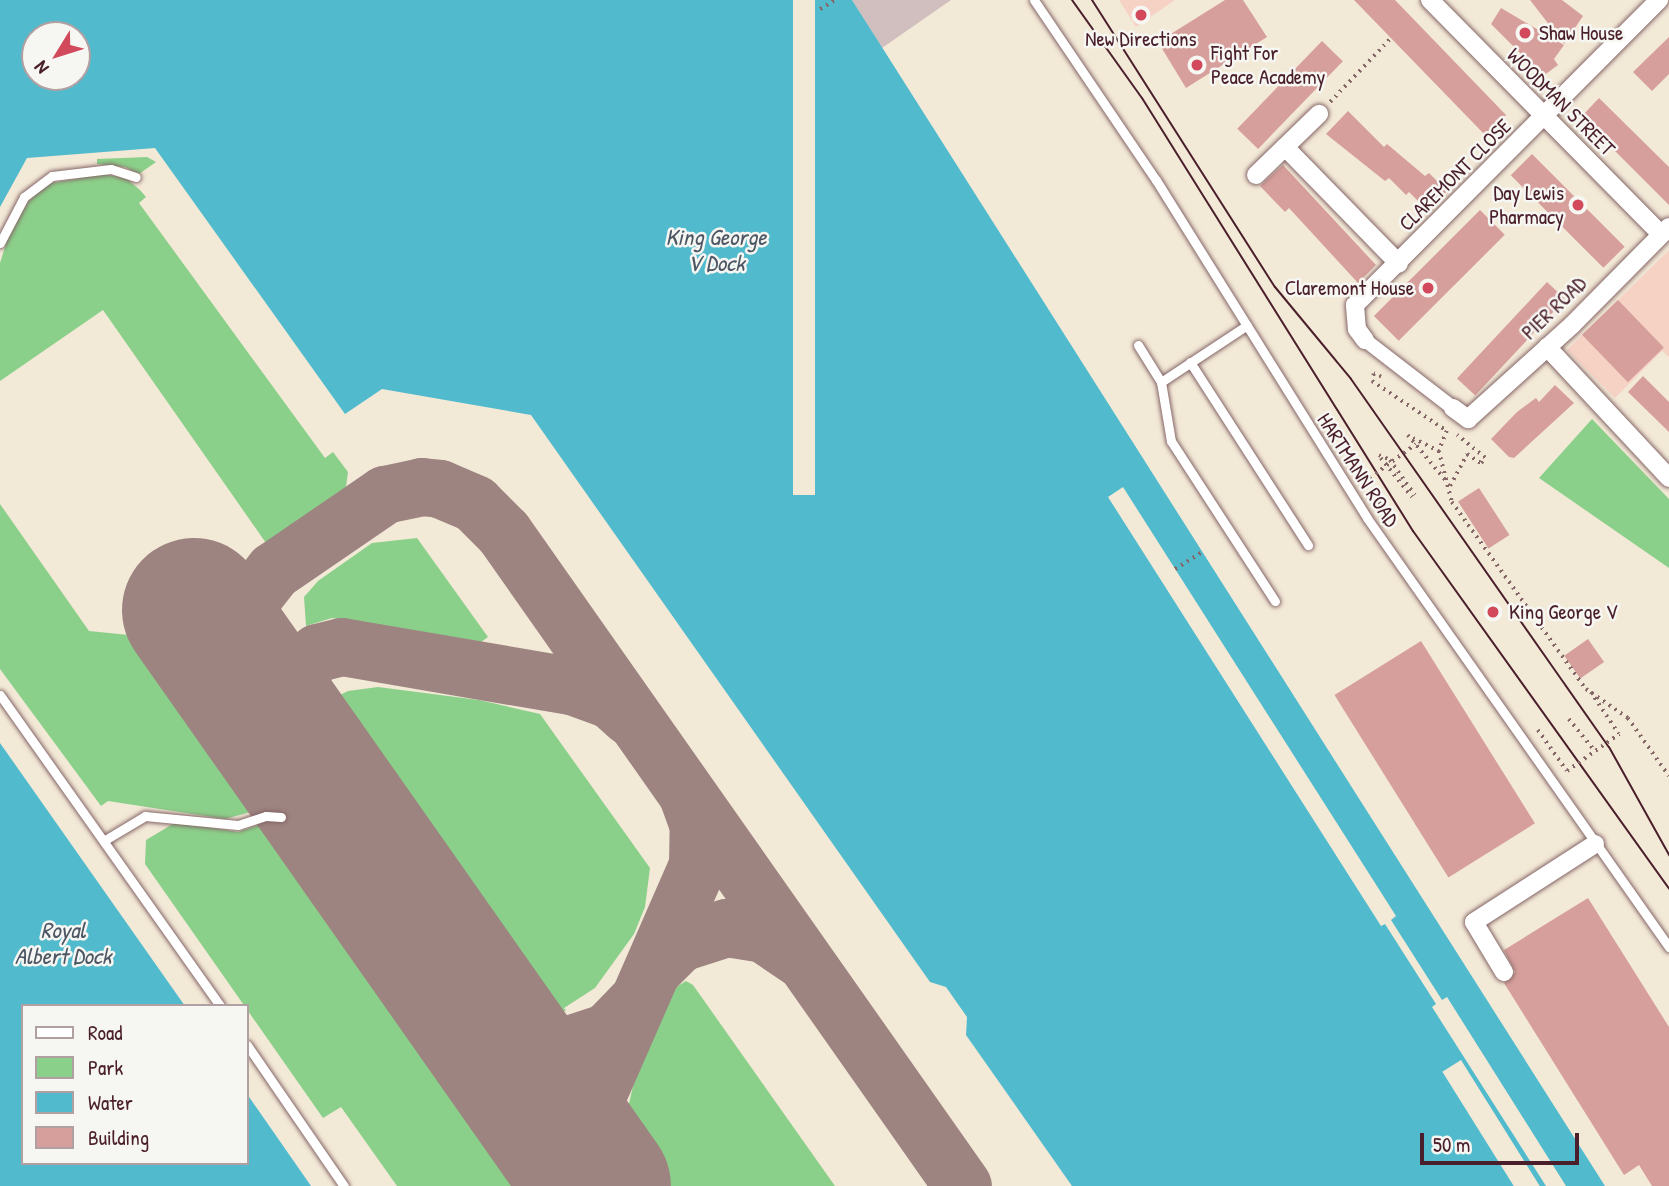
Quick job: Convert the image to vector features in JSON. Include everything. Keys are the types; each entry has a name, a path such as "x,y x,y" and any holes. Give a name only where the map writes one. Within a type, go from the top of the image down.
{"street":[{"name":"WOODMAN STREET","path":"1430,0 1543,117 1665,230"},
{"name":"CLAREMONT CLOSE","path":"1460,414 1365,340 1357,329 1355,305 1399,264 1659,0"},
{"path":"1256,175 1319,114"},
{"name":"CLAREMONT CLOSE","path":"1285,147 1399,264"},
{"name":"PIER ROAD","path":"1460,414 1547,347 1665,230"},
{"path":"1547,347 1669,478"},
{"path":"1504,972 1474,922 1595,844"}],"lane":[{"name":"HARTMANN ROAD","path":"1034,0 1089,76 1367,519 1669,947"},
{"path":"0,243 15,210 42,181 69,171 111,169 136,177"},
{"path":"1161,382 1247,325"},
{"path":"1138,345 1161,382 1171,441 1275,601"},
{"path":"1190,362 1308,545"},
{"path":"0,695 219,1004"},
{"path":"105,840 145,816 238,825 266,816 281,817"},
{"path":"248,1046 344,1186"}],"path":[{"path":"820,9 835,0"},
{"path":"1319,114 1391,38"},
{"path":"1389,383 1371,376 1371,381 1447,431 1439,451 1452,502 1591,690 1619,734 1567,771 1538,730"},
{"path":"1399,389 1460,431 1456,438 1485,457 1481,463 1467,454 1448,484"},
{"path":"1439,451 1408,435 1448,484"},
{"path":"1384,509 1364,482 1416,444"},
{"path":"1379,455 1390,460 1413,496 1387,465 1379,455"},
{"path":"1175,569 1202,552"},
{"path":"1591,690 1628,718 1669,776"},
{"path":"1569,719 1595,751"}],"shaded area":[{"path":"852,0 951,0 882,48"},
{"name":"New Directions","path":"1119,0 1175,0 1136,27"},
{"path":"1669,250 1669,357 1662,351 1615,398 1567,350"}],"green space":[{"path":"147,157 156,162 139,174 125,167 97,164 97,159"},
{"path":"102,174 126,178 146,197 139,203 325,458 333,452 348,472 346,487 266,543 103,310 0,381 0,263 9,234 28,202 47,184"},
{"path":"1592,419 1669,499 1669,568 1539,478"},
{"path":"0,504 89,631 139,636 262,809 225,819 108,801 101,806 0,669"},
{"path":"417,538 488,637 481,642 332,618 306,626 304,597 318,581 372,543"},
{"path":"378,687 479,700 540,714 650,868 645,907 634,934 595,988 564,1008 566,1011 550,1013 330,700 348,691"},
{"path":"270,821 528,1186 397,1186 341,1107 323,1118 248,1011 248,1004 243,1004 145,864 146,840 176,822 238,832"},
{"path":"686,981 693,985 835,1186 668,1186 633,1136 628,1108 635,1077 673,989"}],"water":[{"name":"King George V Dock","path":"0,0 852,0 1605,1186 1072,1186 966,1035 967,1017 946,987 930,982 531,415 382,389 345,414 155,148 27,158 0,207"},
{"name":"Royal Albert Dock","path":"0,743 184,1004 21,1004 21,1165 248,1165 248,1095 311,1186 0,1186"}],"pier":[{"path":"793,0 815,0 815,495 793,495"},
{"path":"1123,487 1396,916 1391,920 1442,1000 1447,997 1566,1186 1546,1186 1432,1007 1436,1004 1385,924 1381,926 1108,497"},
{"path":"1461,1060 1540,1186 1514,1186 1442,1072"}],"building":[{"name":"Fight For Peace Academy","path":"1225,0 1243,0 1267,37 1186,88 1158,42"},
{"path":"1354,0 1395,0 1506,115 1485,135"},
{"path":"1530,0 1562,0 1583,16 1564,44"},
{"path":"1501,8 1564,45 1554,59 1558,65 1543,76 1491,24"},
{"path":"1669,37 1669,74 1652,91 1633,72"},
{"path":"1322,41 1343,61 1258,149 1237,129"},
{"path":"1599,98 1669,167 1669,205 1581,117"},
{"path":"1348,111 1384,147 1387,144 1425,176 1429,173 1447,191 1428,211 1409,192 1406,195 1389,178 1385,181 1326,134"},
{"path":"1532,154 1625,247 1603,268 1511,175"},
{"path":"1283,165 1376,265 1358,283 1289,208 1285,212 1260,186"},
{"name":"Claremont House","path":"1480,210 1505,235 1399,341 1374,316"},
{"path":"1547,282 1565,299 1475,396 1457,379"},
{"path":"1618,300 1664,347 1628,382 1582,335"},
{"path":"1643,376 1669,402 1669,432 1628,392"},
{"path":"1555,385 1574,403 1514,458 1509,457 1491,439 1517,412 1536,398 1539,402"},
{"path":"1479,488 1509,535 1489,549 1458,502"},
{"path":"1588,639 1604,662 1580,679 1564,656"},
{"path":"1421,641 1535,823 1448,877 1334,695"},
{"path":"1588,898 1669,1027 1669,1186 1652,1186 1639,1165 1624,1175 1504,983 1515,972 1504,950"}],"taxiway":[{"path":"257,700 244,664 242,629 252,599 274,571 385,495 422,487 440,489 475,504 504,533 963,1186"},
{"path":"289,744 282,708 291,677 318,653 342,647 575,687 611,700 630,717"},
{"path":"606,1186 593,1137 596,1099 698,865 699,826 689,798"},
{"path":"653,970 680,943 727,928 764,934 801,959"},
{"path":"476,1011 526,1044 560,1048 608,1032 636,1003"}],"runway":[{"path":"194,610 599,1186"}],"tram line":[{"path":"1072,0 1142,98 1413,531 1669,889"},
{"path":"1092,0 1275,287 1351,379 1609,747 1669,855"}],"place":[{"name":"New Directions","path":"1141,15"},
{"name":"Shaw House","path":"1525,33"},
{"name":"Fight For Peace Academy","path":"1197,65"},
{"name":"Day Lewis Pharmacy","path":"1578,205"},
{"name":"Claremont House","path":"1428,288"},
{"name":"King George V","path":"1493,612"}]}
